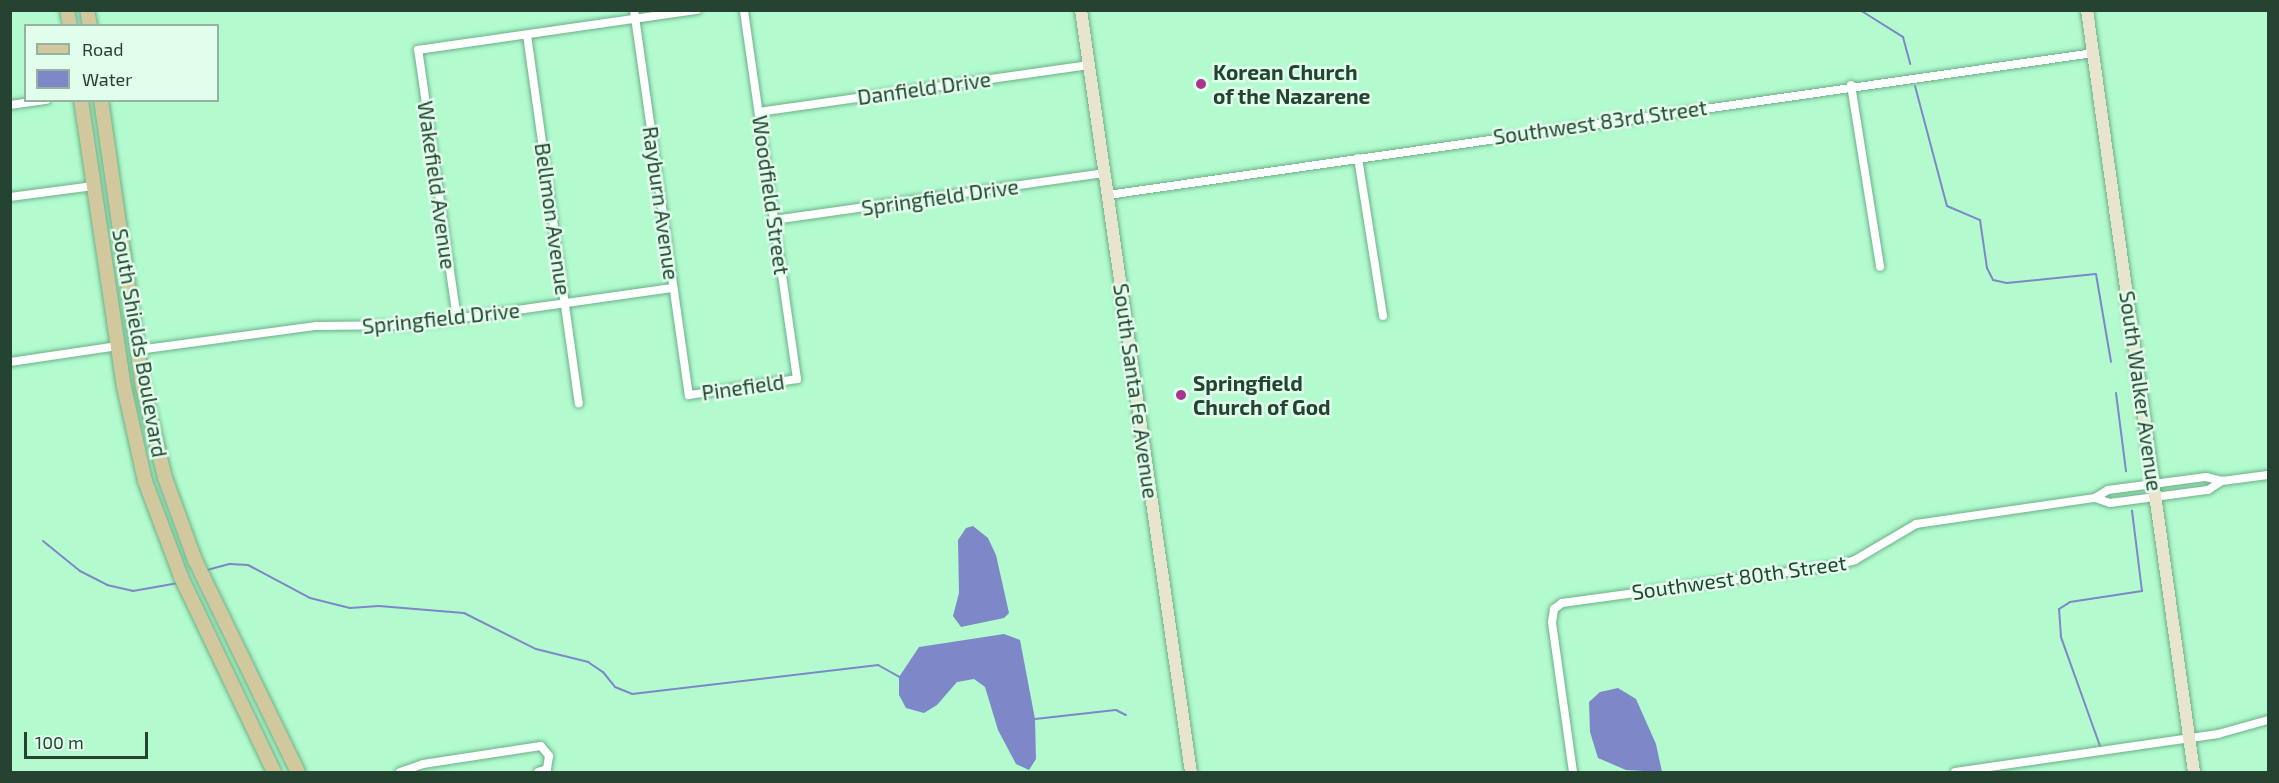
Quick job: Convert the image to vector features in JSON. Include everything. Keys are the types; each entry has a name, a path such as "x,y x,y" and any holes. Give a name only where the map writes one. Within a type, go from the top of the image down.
{"main road":[{"name":"South Santa Fe Avenue","path":"1081,10 1191,772"},
{"name":"South Walker Avenue","path":"2087,10 2194,772"},
{"name":"South Shields Boulevard","path":"81,102 133,437 155,512 274,772"},
{"name":"South Shields Boulevard","path":"101,102 138,350 153,433 174,507 244,661 298,772"},
{"path":"118,346 138,350"},
{"path":"227,670 244,661"}],"street":[{"path":"527,35 635,15 697,10"},
{"name":"Woodfield Street","path":"744,10 798,379"},
{"name":"Rayburn Avenue","path":"635,15 688,395"},
{"name":"Wakefield Avenue","path":"457,319 418,50 527,35"},
{"name":"Bellmon Avenue","path":"527,35 579,403"},
{"name":"Southwest 83rd Street","path":"1108,195 1851,85 2093,53"},
{"name":"Danfield Drive","path":"759,112 1089,65"},
{"path":"1851,85 1880,267"},
{"path":"10,105 32,102"},
{"path":"1358,158 1383,316"},
{"name":"Springfield Drive","path":"774,220 1105,173"},
{"path":"10,197 93,186"},
{"name":"Springfield Drive","path":"138,350 316,326 378,328 457,319 673,288"},
{"path":"10,362 118,346"},
{"name":"Pinefield","path":"688,395 798,379"},
{"name":"Southwest 80th Street","path":"2154,490 2206,477 2222,481 2268,475"},
{"name":"Southwest 80th Street","path":"1573,772 1552,622 1554,609 1573,602 1839,565 1856,560 1916,524 2095,498 2108,490 2208,490 2222,481"},
{"path":"1955,772 2188,739 2268,720"},
{"path":"400,772 411,766 534,746 544,748 549,756 547,769 538,772"}],"water":[{"path":"973,526 988,538 996,555 1009,613 1004,618 961,627 953,616 959,593 958,540 966,528"},
{"path":"1004,634 1020,640 1035,719 1036,759 1029,770 1016,764 998,730 985,687 974,679 957,682 937,705 924,713 906,708 899,695 899,677 919,647"},
{"path":"1618,688 1636,699 1656,744 1662,772 1626,770 1598,758 1590,732 1589,702 1600,692"}],"waterway":[{"path":"1860,10 1903,37 1910,64"},
{"path":"1915,86 1947,206 1980,220 1987,268 1993,280 2007,283 2096,274 2111,362"},
{"path":"2116,393 2126,471"},
{"path":"2100,746 2061,637 2059,609 2070,602 2142,591 2132,511"},
{"path":"43,541 80,571 107,585 133,591 178,583"},
{"path":"207,570 230,564 248,565 310,598 350,608 379,606 464,613 536,649 588,662 603,672 615,687 632,694 878,665 900,677"},
{"path":"1035,719 1116,710 1126,715"}],"place":[{"name":"Korean Church of the Nazarene","path":"1201,84"},
{"name":"Springfield Church of God","path":"1181,395"}]}
